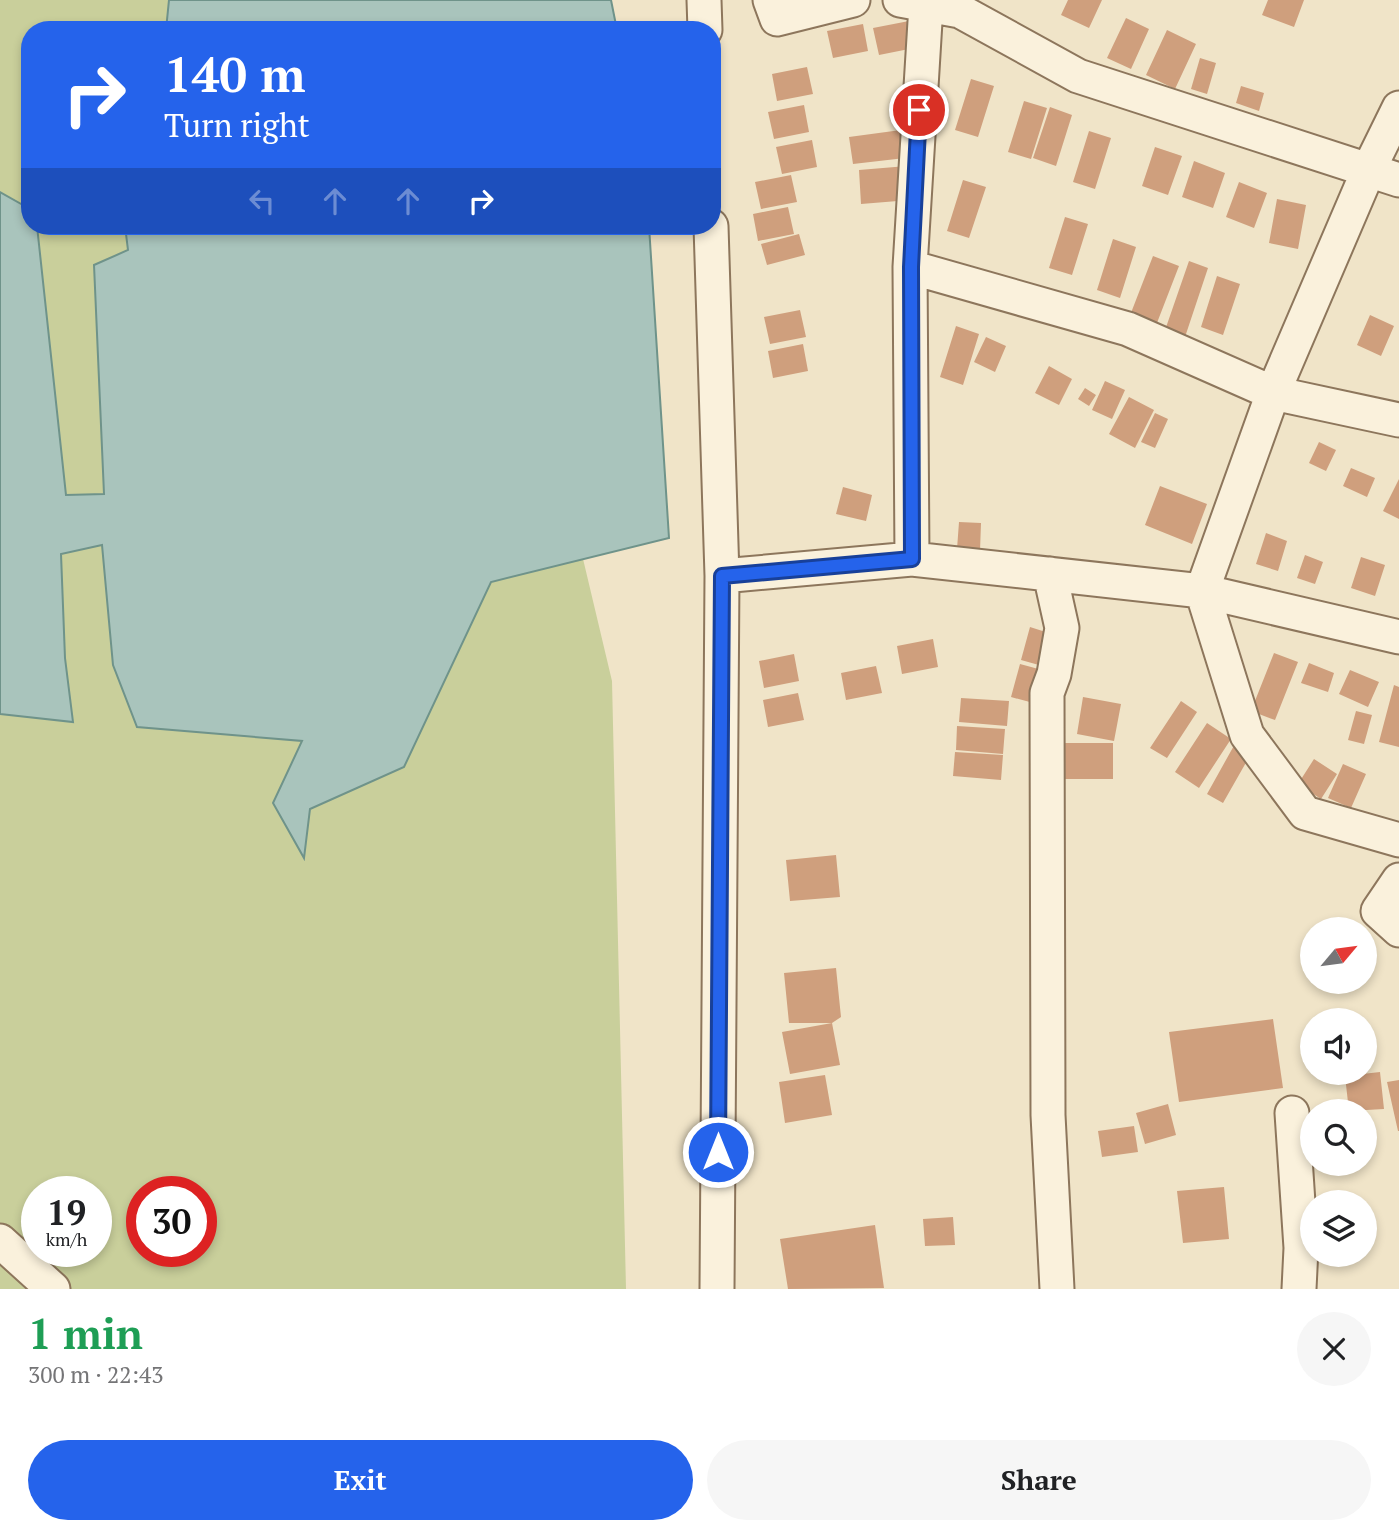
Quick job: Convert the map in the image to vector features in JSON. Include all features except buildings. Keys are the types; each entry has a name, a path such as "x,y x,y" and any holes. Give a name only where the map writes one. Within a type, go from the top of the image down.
{"street":[{"path":"704,0 705,21"},
{"path":"770,0 777,19 853,0"},
{"path":"912,559 913,2 960,11 1078,76 1384,175"},
{"path":"1399,108 1384,175 1273,393 1202,591 1247,735 1305,813 1399,839"},
{"path":"711,235 722,576 718,1289"},
{"path":"911,267 1128,330 1273,393 1399,420"},
{"path":"722,576 912,559 1202,591 1399,637"},
{"path":"1050,574 1062,628 1054,674 1047,693 1048,1115 1057,1289"},
{"path":"1399,880 1378,911 1399,930"},
{"path":"1292,1114 1301,1248 1299,1289"},
{"path":"0,1241 53,1289"}],"green space":[{"path":"0,0 450,0 455,21 21,21 21,235 506,235 612,681 626,1289 0,1289"}],"water":[{"path":"169,0 611,0 615,21 167,21"},
{"path":"0,192 21,204 21,235 38,235 66,495 104,494 94,265 128,250 126,235 650,235 669,538 491,582 404,767 310,809 304,858 273,803 302,741 137,727 113,665 102,545 61,554 65,658 73,722 0,714"}],"route":[{"path":"718,1152 722,576 912,559 911,267 919,110"}]}
